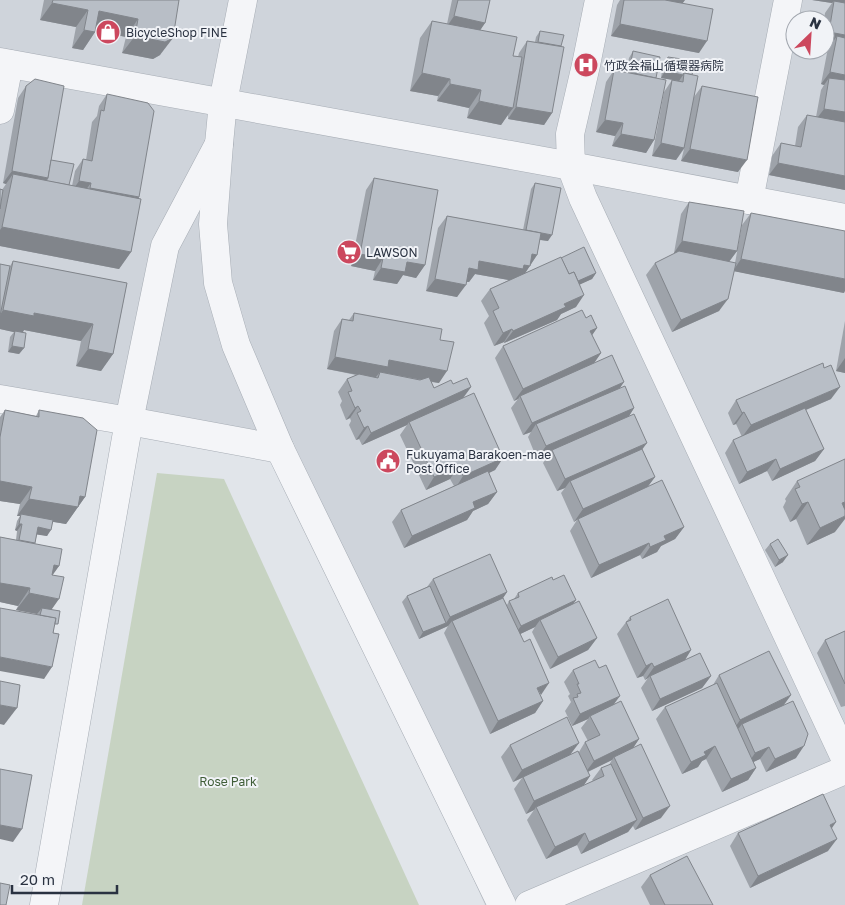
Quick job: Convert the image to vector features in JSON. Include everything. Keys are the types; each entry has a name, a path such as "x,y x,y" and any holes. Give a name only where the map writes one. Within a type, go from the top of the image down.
{"street":[{"path":"242,0 224,102 219,144 213,224 218,283 236,345 280,449 502,905"},
{"path":"599,0 570,134 571,166 583,198 845,758"},
{"path":"749,200 788,0"},
{"path":"0,110 5,63 845,218"},
{"path":"44,905 129,421 165,246 219,144"},
{"path":"0,399 280,449"},
{"path":"529,905 845,770"}],"shaded area":[{"path":"0,0 845,0 845,905 485,905 277,437 0,386"}],"green space":[{"name":"Rose Park","path":"157,473 224,479 419,905 82,905"}],"building":[{"path":"53,0 179,0 173,38 165,42 135,36 138,19 99,11 95,32 84,30 88,10 52,3"},
{"path":"458,0 490,0 485,23 454,16"},
{"path":"624,0 665,0 713,9 707,41 620,24"},
{"path":"834,1 845,3 845,35 835,33 835,10 833,10"},
{"path":"432,21 517,37 513,56 522,57 513,108 479,101 481,90 450,84 450,79 422,73"},
{"path":"540,31 564,35 561,46 538,42"},
{"path":"837,36 845,38 845,75 830,72 832,60 835,60"},
{"path":"527,41 564,47 552,113 516,107"},
{"path":"633,51 660,57 656,78 629,72"},
{"path":"668,57 695,61 692,75 665,71"},
{"path":"614,70 666,80 654,140 621,134 623,123 605,120"},
{"path":"684,73 698,76 684,148 661,143 672,80 683,82"},
{"path":"829,78 845,80 845,112 824,109"},
{"path":"35,79 64,86 48,178 12,171 26,86"},
{"path":"702,86 758,97 747,160 690,149"},
{"path":"107,94 148,103 154,111 139,197 90,188 91,183 79,181 83,159 92,161 101,110 104,111"},
{"path":"807,115 845,122 845,176 778,163 781,143 801,147"},
{"path":"51,160 74,164 69,185 46,181"},
{"path":"13,174 141,199 131,252 2,227"},
{"path":"374,178 438,190 425,265 407,262 405,272 381,268 383,258 360,254"},
{"path":"535,183 561,188 552,235 526,230"},
{"path":"0,189 3,190 0,209"},
{"path":"689,202 744,211 737,251 682,241"},
{"path":"751,213 845,231 845,279 741,259"},
{"path":"447,216 541,233 537,255 532,254 530,266 524,265 523,269 479,261 478,270 469,268 466,285 435,279"},
{"path":"584,247 596,273 578,281 574,272 569,274 561,258"},
{"path":"679,251 736,263 728,299 681,320 655,263"},
{"path":"561,257 569,274 574,272 584,295 564,304 566,307 513,331 512,329 503,333 493,311 499,308 490,289"},
{"path":"13,261 127,283 113,354 88,349 93,324 34,313 34,316 3,310"},
{"path":"0,264 10,266 0,316"},
{"path":"582,310 586,318 591,315 597,328 590,331 601,353 523,389 503,346"},
{"path":"354,313 442,329 440,340 454,342 447,371 389,360 388,367 335,357 342,319 353,321"},
{"path":"15,331 26,333 24,348 12,346"},
{"path":"612,355 624,382 532,423 520,396"},
{"path":"823,363 824,368 831,365 840,387 751,425 744,412 742,413 736,400"},
{"path":"380,372 420,380 429,377 434,388 451,380 453,384 467,378 471,387 371,433 368,426 364,428 357,413 361,411 358,406 355,408 348,392 352,391 347,379 359,374 378,378"},
{"path":"625,386 634,408 546,446 536,424"},
{"path":"474,393 503,458 463,476 459,466 434,477 409,422"},
{"path":"805,408 824,449 780,469 776,459 747,472 733,440"},
{"path":"5,410 39,417 39,410 83,418 97,430 85,497 80,496 78,507 29,499 32,487 0,481 0,437"},
{"path":"634,414 647,443 565,479 552,450"},
{"path":"642,449 655,477 583,509 570,481"},
{"path":"845,459 845,502 842,503 845,516 820,528 808,502 802,504 795,489 800,487 797,481"},
{"path":"488,471 497,492 473,502 475,508 412,536 401,510"},
{"path":"662,480 684,527 664,536 666,540 650,547 649,543 599,565 578,519"},
{"path":"21,514 53,520 51,530 38,527 35,543 19,540 22,524 19,524"},
{"path":"0,537 62,549 59,566 54,565 52,575 64,577 59,599 29,593 30,588 0,583"},
{"path":"778,539 788,555 779,560 770,544"},
{"path":"490,554 507,592 450,617 433,579"},
{"path":"564,575 576,600 521,626 509,601 519,597 518,593 552,577 553,580"},
{"path":"430,586 446,623 423,632 407,596"},
{"path":"503,598 524,642 530,639 549,683 537,688 543,701 498,721 452,621"},
{"path":"668,599 691,650 654,667 652,663 646,666 626,622 631,620 630,617"},
{"path":"579,601 597,638 558,657 540,620"},
{"path":"0,608 56,618 53,633 59,634 52,667 0,657"},
{"path":"42,608 60,611 58,624 55,624 56,618 40,615"},
{"path":"845,631 845,684 825,640"},
{"path":"769,651 791,695 740,720 719,675"},
{"path":"700,653 711,676 660,699 650,676"},
{"path":"595,660 599,668 606,665 620,696 580,714 573,698 578,697 577,694 581,693 573,670"},
{"path":"0,681 20,685 17,708 0,705"},
{"path":"717,683 756,768 731,779 715,746 704,752 706,755 691,762 665,707"},
{"path":"621,701 639,739 594,761 585,742 600,735 590,716"},
{"path":"793,701 808,734 804,746 775,759 769,747 755,753 742,724"},
{"path":"567,717 579,743 522,770 510,745"},
{"path":"641,744 670,806 643,818 614,757"},
{"path":"578,751 590,776 534,801 523,777"},
{"path":"611,764 637,820 589,842 585,833 555,847 536,807 604,776 601,768"},
{"path":"0,769 32,775 22,829 0,825"},
{"path":"823,794 836,822 830,825 837,839 758,876 738,833"},
{"path":"687,856 713,905 665,905 650,875"},
{"path":"0,883 10,885 6,905 0,905"}],"place":[{"name":"BicycleShop FINE","path":"108,32"},
{"name":"竹政会福山循環器病院","path":"586,65"},
{"name":"LAWSON","path":"349,252"},
{"name":"Fukuyama Barakoen-mae Post Office","path":"388,461"}]}
